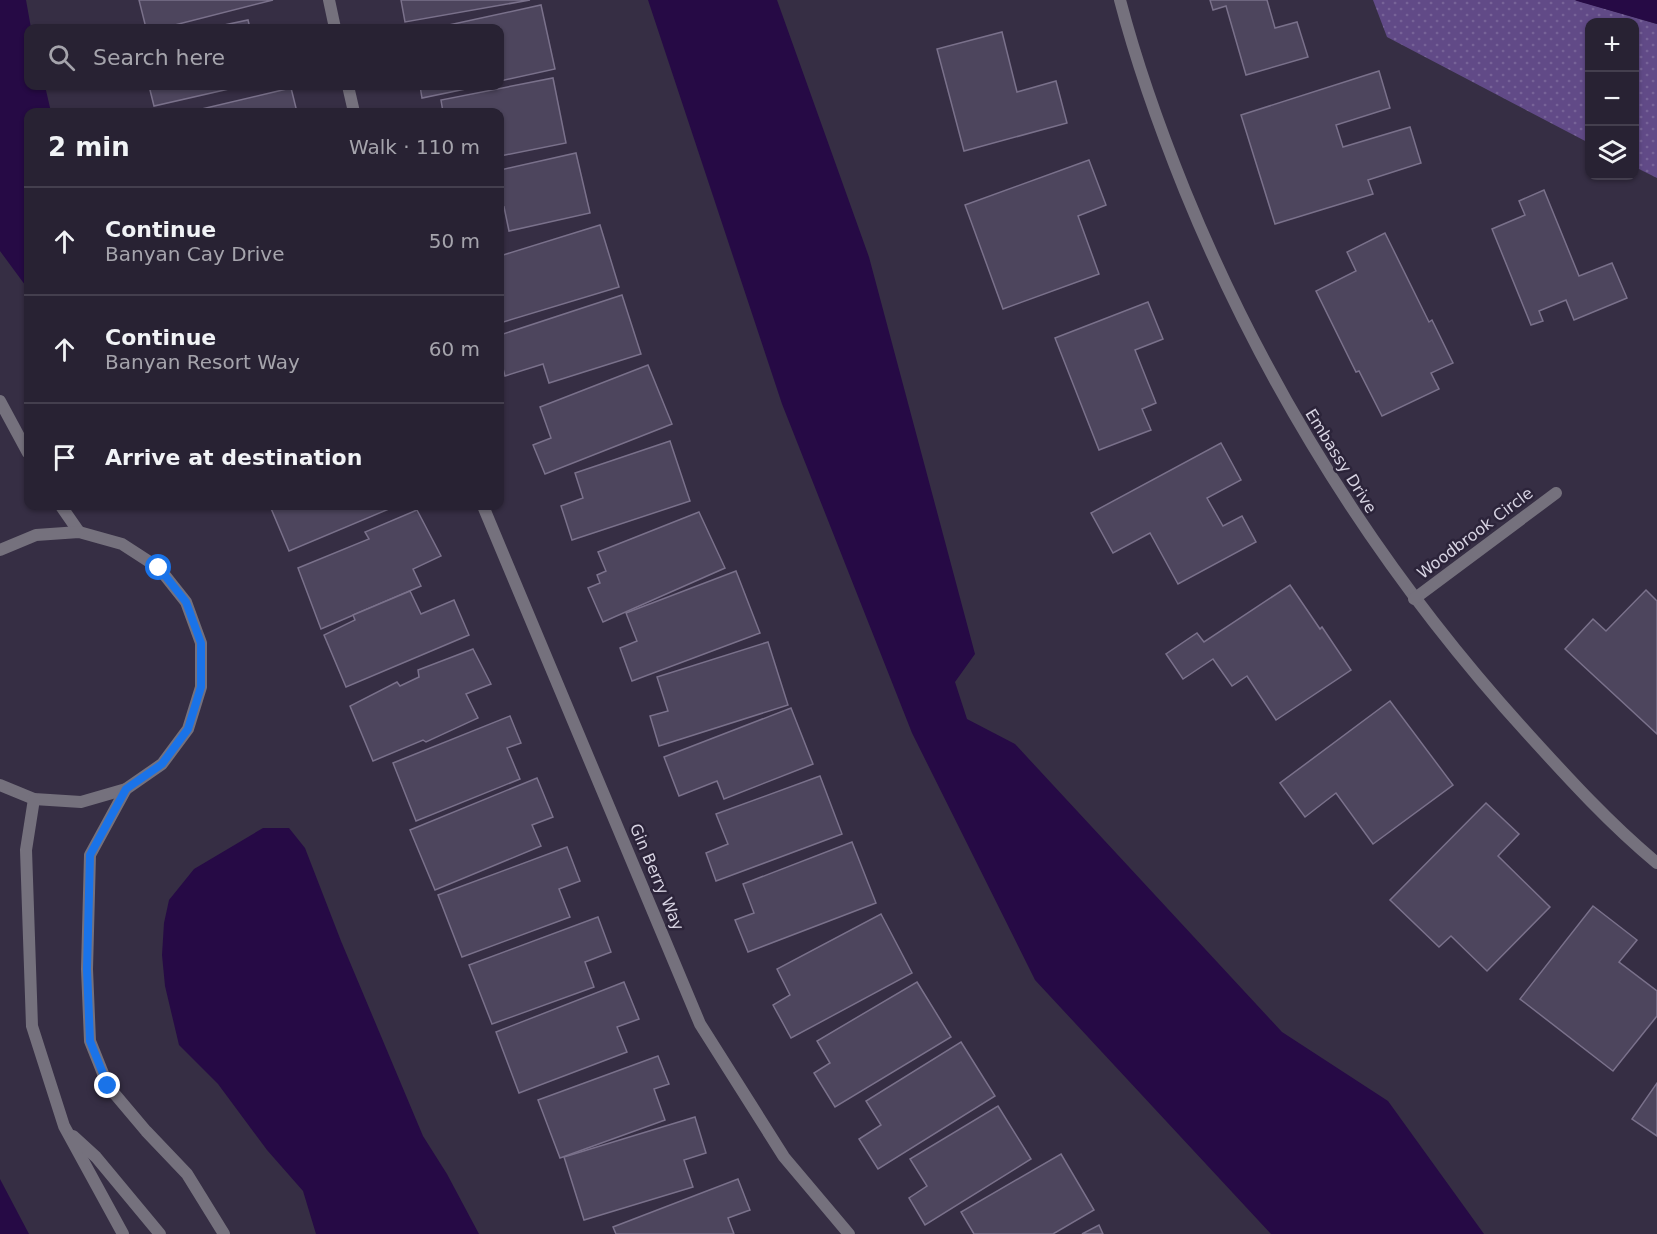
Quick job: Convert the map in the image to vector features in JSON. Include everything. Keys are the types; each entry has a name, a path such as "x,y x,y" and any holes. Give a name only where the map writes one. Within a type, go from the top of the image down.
{"street":[{"path":"329,0 334,24"},
{"name":"Embassy Drive","path":"1120,0 1162,135 1206,243 1243,322 1299,425 1360,524 1414,599 1487,690 1566,776 1657,863"},
{"path":"349,90 353,108"},
{"path":"0,401 24,446"},
{"name":"Woodbrook Circle","path":"1414,599 1556,493"},
{"path":"64,510 79,532"},
{"name":"Gin Berry Way","path":"485,510 700,1024 784,1157 849,1234"},
{"path":"0,550 36,535 79,532 122,544 159,568 186,602 201,643 201,687 188,729 162,764 126,789 81,802 34,799 0,785"},
{"path":"126,789 90,855 87,969 90,1041 108,1086 187,1174 223,1231 208,1234"},
{"path":"34,799 26,850 32,1026 64,1126 123,1234"},
{"path":"64,1126 96,1157 160,1234"}],"shaded area":[{"path":"0,0 26,0 30,24 24,24 24,90 46,90 50,108 24,108 24,284 0,251"},
{"path":"648,0 777,0 869,257 975,654 955,682 967,719 1015,744 1282,1032 1388,1101 1484,1234 1271,1234 1035,980 912,733 782,404"},
{"path":"1373,0 1575,0 1636,18 1585,18 1585,141 1387,37"},
{"path":"1575,0 1657,0 1657,24 1639,18"},
{"path":"1639,19 1657,24 1657,178 1639,169"},
{"path":"263,828 289,828 305,848 341,941 423,1136 447,1174 479,1234 316,1234 303,1191 267,1150 218,1084 179,1045 165,986 162,955 164,923 169,900 194,869"},
{"path":"0,1179 29,1234 0,1234"}],"building":[{"path":"139,0 273,0 179,24 145,24"},
{"path":"401,0 530,0 405,22"},
{"path":"1210,0 1267,0 1275,28 1297,22 1308,57 1246,75 1226,6 1213,10"},
{"path":"541,5 555,69 504,80 504,24 453,24"},
{"path":"248,20 249,24 229,24"},
{"path":"1002,32 1017,92 1056,81 1067,123 964,151 937,49"},
{"path":"1379,71 1390,108 1336,125 1343,147 1410,127 1421,163 1368,180 1373,194 1275,224 1241,115"},
{"path":"553,78 566,143 504,155 504,108 442,108 441,100 492,90 504,90 504,88"},
{"path":"150,90 224,90 154,106"},
{"path":"282,90 292,90 296,108 206,108"},
{"path":"421,90 461,90 422,98"},
{"path":"576,153 590,213 509,231 504,207 504,169"},
{"path":"1089,160 1106,205 1078,216 1099,274 1003,309 965,205"},
{"path":"1544,190 1579,276 1612,263 1627,298 1574,320 1566,300 1539,311 1543,321 1531,325 1492,229 1525,215 1519,201"},
{"path":"600,225 619,287 504,322 504,255"},
{"path":"1385,233 1429,322 1432,320 1453,363 1431,373 1439,389 1382,416 1359,371 1356,372 1316,291 1356,271 1347,252"},
{"path":"622,295 641,354 549,383 543,364 505,376 504,334"},
{"path":"1148,302 1163,339 1135,350 1156,403 1142,409 1151,430 1099,450 1055,338"},
{"path":"648,365 672,424 545,474 533,445 551,438 540,407"},
{"path":"670,441 690,501 572,540 561,506 583,498 575,473"},
{"path":"1221,443 1241,480 1207,498 1223,526 1242,516 1256,542 1178,584 1150,533 1113,553 1091,513"},
{"path":"272,510 386,510 289,551"},
{"path":"417,510 441,556 413,569 421,586 321,629 298,568 369,539 365,532"},
{"path":"699,512 725,568 603,622 588,588 600,583 597,575 606,571 598,552"},
{"path":"736,571 760,633 632,681 620,648 637,641 626,613"},
{"path":"1290,585 1351,670 1276,720 1247,676 1232,686 1213,659 1183,679 1166,654 1197,633 1204,642"},
{"path":"1646,590 1657,601 1657,734 1565,649 1593,619 1606,631"},
{"path":"410,591 421,614 454,600 469,635 346,687 324,635 355,620 353,615"},
{"path":"768,642 788,705 659,746 650,716 668,711 657,677"},
{"path":"473,649 491,684 466,694 478,718 426,742 423,740 373,761 350,706 397,682 400,686 419,677 418,670"},
{"path":"1390,701 1453,785 1373,844 1336,793 1305,817 1280,783"},
{"path":"791,708 813,764 724,799 717,781 679,796 664,757"},
{"path":"510,716 521,743 507,748 520,779 416,821 393,763"},
{"path":"820,776 842,834 716,881 706,853 728,844 716,814"},
{"path":"537,778 553,817 532,825 541,846 435,890 410,830"},
{"path":"1486,803 1519,834 1498,856 1550,907 1487,971 1451,936 1439,947 1390,900"},
{"path":"852,842 876,903 748,952 735,920 754,913 743,884"},
{"path":"567,847 580,881 559,889 570,917 462,957 438,895"},
{"path":"1593,906 1637,940 1619,962 1657,991 1657,1016 1613,1071 1520,999"},
{"path":"881,914 912,973 791,1038 773,1005 790,995 777,969"},
{"path":"598,917 611,952 585,962 594,987 492,1024 469,965"},
{"path":"624,982 639,1019 617,1027 627,1052 519,1093 496,1032"},
{"path":"917,982 951,1037 835,1107 814,1073 830,1063 817,1041"},
{"path":"961,1042 995,1096 878,1169 859,1139 881,1125 866,1101"},
{"path":"658,1056 669,1084 654,1089 665,1120 560,1158 538,1100"},
{"path":"1657,1083 1657,1136 1632,1119"},
{"path":"998,1106 1031,1159 925,1225 909,1198 927,1186 910,1159"},
{"path":"695,1117 706,1153 684,1160 693,1187 584,1220 564,1157"},
{"path":"1061,1154 1094,1210 1053,1234 974,1234 961,1212"},
{"path":"738,1179 750,1210 728,1218 734,1234 616,1234 613,1227"},
{"path":"1099,1225 1103,1234 1082,1234"}],"route":[{"path":"108,1086 90,1041 87,969 90,855 126,789 162,764 188,729 201,687 201,643 186,602 159,568"}]}
